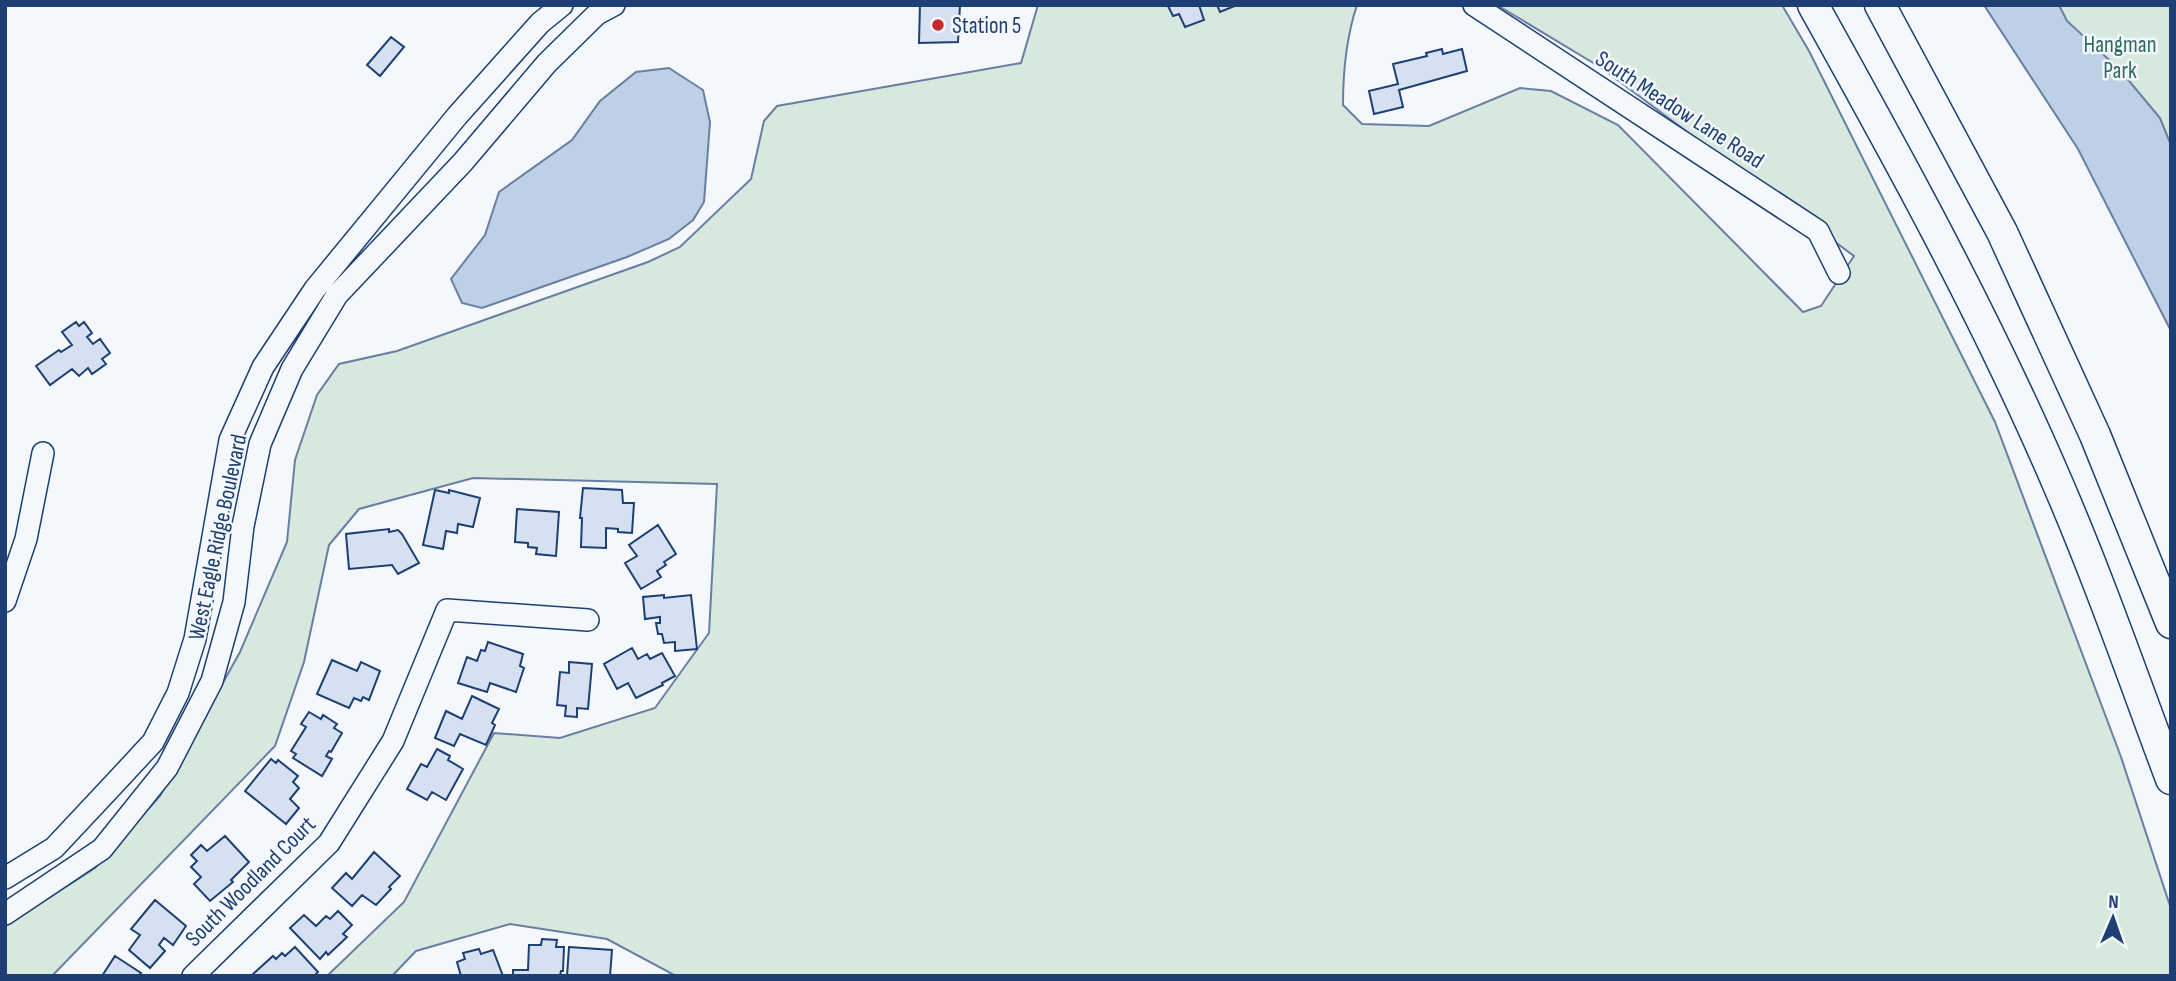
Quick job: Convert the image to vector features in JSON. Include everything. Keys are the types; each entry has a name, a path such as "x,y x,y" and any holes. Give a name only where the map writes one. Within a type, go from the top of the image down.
{"highway":[{"path":"1813,5 1920,197 1973,301 2040,446 2101,592 2171,779"},
{"path":"1881,5 2003,232 2095,435 2171,623"}],"street":[{"name":"West Eagle Ridge Boulevard","path":"5,878 54,848 122,776 153,742 178,694 195,639 230,440 263,367 315,289 457,116 540,23 562,5"},
{"name":"West Eagle Ridge Boulevard","path":"5,914 102,849 167,768 212,681 234,602 243,526 260,444 292,369 337,295 463,162 547,63 597,14 614,5"},
{"name":"South Meadow Lane Road","path":"1474,5 1818,230 1839,273"},
{"path":"5,601 26,539 43,453"},
{"name":"South Woodland Court","path":"192,976 329,843 393,741 447,610 588,620"}],"green space":[{"path":"1038,5 1357,5 1346,55 1343,105 1362,124 1429,126 1520,88 1551,91 1618,125 1803,312 1821,306 1854,256 1600,67 1497,5 1782,5 1809,51 1995,422 2121,757 2171,909 2171,976 676,976 607,939 510,924 416,951 392,976 327,976 404,902 494,733 560,738 655,708 709,633 717,484 473,478 359,509 329,545 304,662 275,746 52,976 5,976 5,926 95,868 160,796 240,652 287,542 295,460 317,395 339,364 397,351 648,262 680,247 751,179 764,121 777,106 1021,63"},
{"name":"Hangman Park","path":"2025,5 2171,5 2171,248"}],"water":[{"path":"1984,5 2059,5 2067,21 2120,70 2160,118 2171,145 2171,331 2078,149"},
{"path":"669,68 703,90 710,122 704,202 693,220 669,239 627,257 482,308 462,303 451,279 485,235 499,192 572,140 600,101 636,72"}],"building":[{"name":"Station 5","path":"920,5 960,5 958,42 919,43"},
{"path":"1199,5 1204,20 1185,27 1179,14 1173,16 1168,6"},
{"path":"1217,5 1237,5 1220,12"},
{"path":"391,37 404,47 380,76 367,65"},
{"path":"1442,49 1443,54 1462,49 1467,71 1399,90 1403,107 1374,114 1369,91 1398,84 1393,64 1427,56 1426,53"},
{"path":"76,322 79,326 84,322 92,333 87,337 93,344 100,339 110,353 102,359 106,364 92,374 88,368 79,376 72,369 50,385 36,366 59,350 61,352 72,345 62,332"},
{"path":"583,488 622,490 623,503 634,503 632,533 606,528 606,548 581,547"},
{"path":"435,490 449,493 449,490 480,498 473,527 458,524 457,533 446,531 443,549 423,545"},
{"path":"517,509 559,512 556,556 536,554 537,548 528,547 528,543 515,542"},
{"path":"658,525 676,554 657,571 661,577 641,589 625,563 637,556 629,545"},
{"path":"389,529 389,532 398,530 402,534 419,563 398,574 392,565 349,569 346,534"},
{"path":"664,595 664,598 691,595 697,649 675,651 675,642 664,643 662,634 658,634 656,623 660,623 660,617 645,619 643,597"},
{"path":"488,642 523,654 520,666 524,668 516,692 490,683 487,692 458,683 467,657 477,661"},
{"path":"632,648 638,659 647,654 650,659 662,653 675,676 636,698 628,683 617,689 604,664"},
{"path":"332,660 357,671 361,662 380,671 369,700 363,697 361,701 354,698 349,708 317,694"},
{"path":"569,662 592,664 588,709 577,708 577,717 565,716 566,706 557,705 560,672 569,673"},
{"path":"472,696 499,709 486,745 460,734 454,746 435,738 446,711 462,719"},
{"path":"309,712 321,719 323,715 337,724 334,728 342,733 326,756 332,759 322,776 293,758 296,754 291,751 306,727 301,724"},
{"path":"437,749 450,756 448,760 463,769 446,800 432,792 427,800 407,789 421,764 427,767"},
{"path":"271,759 276,763 278,760 298,776 293,782 299,788 290,799 299,808 286,824 245,791"},
{"path":"225,836 249,862 231,880 233,882 210,901 194,884 201,877 191,867 197,861 191,855 201,845 207,851"},
{"path":"374,852 400,876 376,905 362,895 352,906 332,888 346,873 352,879"},
{"path":"155,900 186,926 173,945 164,938 159,945 165,951 150,968 129,950 140,935 131,929"},
{"path":"338,911 352,925 343,934 347,937 320,959 290,928 304,915 316,926 326,916 330,919"},
{"path":"542,939 557,940 556,947 564,947 563,971 560,976 513,976 513,970 528,970 529,945 541,945"},
{"path":"295,947 318,972 314,976 252,975 273,956 276,959 282,953 285,956"},
{"path":"569,947 612,950 610,976 567,976"},
{"path":"479,949 481,954 493,950 503,976 461,976 457,962 465,959 463,953"},
{"path":"115,956 141,973 139,976 102,976"}],"place":[{"name":"Station 5","path":"938,25"}]}
